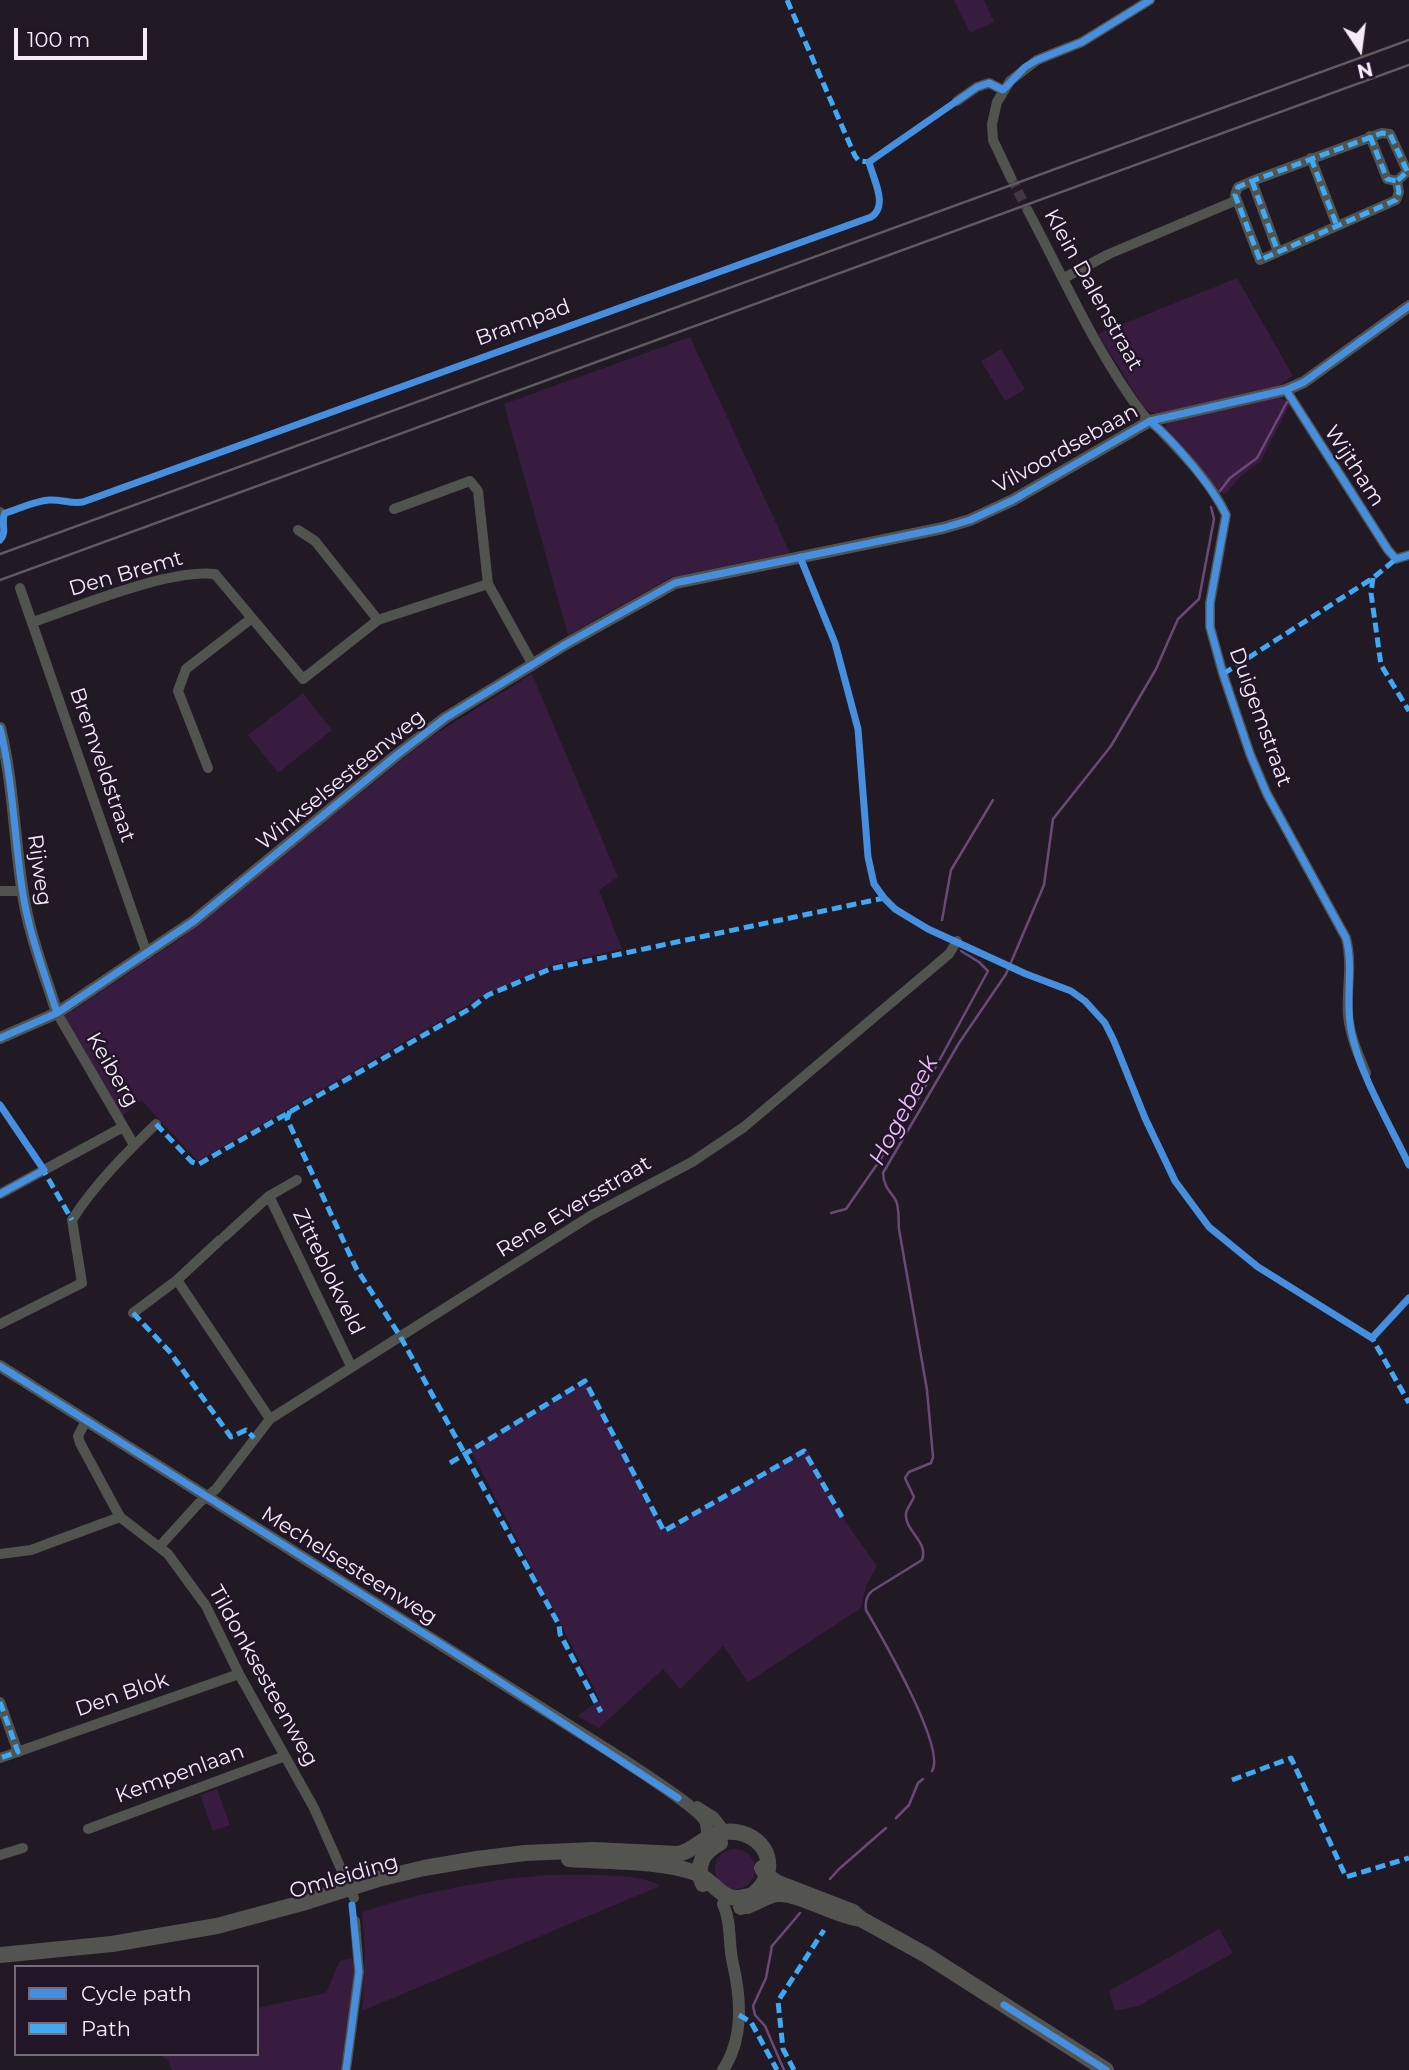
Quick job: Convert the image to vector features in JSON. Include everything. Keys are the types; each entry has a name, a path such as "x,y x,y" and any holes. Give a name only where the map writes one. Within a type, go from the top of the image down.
{"main road":[{"path":"861,1919 847,1917 778,1894 723,1905 705,1882 700,1863 708,1845 725,1832 743,1832 754,1838 773,1870 781,1878 850,1906 910,1938 926,1955"},
{"path":"708,1845 723,1841 745,1843 756,1852 767,1876 778,1883 853,1912 926,1955 1106,2070"},
{"name":"Omleiding","path":"0,1962 77,1956 141,1947 266,1920 424,1868 502,1856 594,1850 642,1852 682,1859 696,1857 708,1845"},
{"path":"745,1902 762,1886 767,1876 768,1858"},
{"name":"Omleiding","path":"0,1955 52,1952 156,1938 436,1873 534,1859 637,1864 685,1870 705,1882"},
{"path":"705,1882 728,1897 745,1902"}],"street":[{"path":"1011,178 993,140 994,112 1010,80 1031,64 1082,41 1150,0"},
{"path":"957,101 982,84 989,83 1003,90"},
{"path":"1382,133 1390,134 1408,171 1397,181 1399,192 1396,200 1260,260 1235,195 1238,187 1252,181 1382,133"},
{"path":"1370,136 1387,179 1397,181"},
{"path":"1311,158 1337,226"},
{"path":"1252,181 1278,252"},
{"path":"1064,278 1109,254 1237,200"},
{"name":"Klein Dalenstraat","path":"1028,211 1094,339 1143,415 1150,421"},
{"name":"Vilvoordsebaan","path":"800,557 912,536 970,520 1013,500 1150,421 1286,390 1304,382 1409,306"},
{"name":"Wijtham","path":"1286,390 1388,550 1396,559 1409,555"},
{"name":"Duigemstraat","path":"1150,421 1220,502 1226,515 1210,603 1210,627 1247,743 1267,793 1346,938 1349,951 1348,1013 1351,1031 1366,1073"},
{"path":"394,509 470,481 478,491 488,584 533,665"},
{"path":"298,530 315,541 377,620"},
{"name":"Winkselsesteenweg","path":"0,1038 57,1013 147,954 194,921 436,725 533,665 675,583 800,557"},
{"name":"Den Bremt","path":"33,622 146,584 202,573 215,574 303,679 377,620 488,584"},
{"name":"Bremveldstraat","path":"20,588 147,954"},
{"path":"208,768 178,691 186,669 252,618"},
{"name":"Rijweg","path":"0,728 11,786 22,891 57,1013"},
{"path":"0,891 22,891"},
{"name":"Rene Eversstraat","path":"160,1546 216,1489 270,1419 592,1215 720,1145 949,954 957,941"},
{"name":"Keiberg","path":"57,1013 134,1145"},
{"name":"Keiberg","path":"0,1324 82,1283 72,1220 134,1145 156,1124"},
{"path":"0,1194 123,1127"},
{"name":"Zitteblokveld","path":"133,1313 177,1280 269,1196 297,1180"},
{"name":"Zitteblokveld","path":"269,1196 351,1366"},
{"path":"177,1280 270,1419"},
{"name":"Mechelsesteenweg","path":"0,1366 592,1740 678,1798 713,1817 725,1832"},
{"name":"Tildonksesteenweg","path":"86,1421 78,1436 80,1443 120,1517 160,1546 206,1606 239,1674 325,1830 352,1893"},
{"path":"0,1554 31,1550 120,1517"},
{"name":"Den Blok","path":"0,1758 239,1674"},
{"path":"0,1702 18,1752"},
{"name":"Kempenlaan","path":"88,1829 285,1756"},
{"name":"Mechelsesteenweg","path":"678,1798 704,1820 708,1845"},
{"path":"0,1855 23,1848"},
{"path":"723,2070 733,2051 738,2025 735,1970 738,1956 737,1922 745,1902"},
{"path":"723,1905 728,1917 735,1970"},
{"path":"346,2070 359,1972 355,1921"}],"shaded area":[{"path":"954,0 984,0 994,22 970,33"},
{"path":"1237,278 1293,376 1278,386 1159,415 1145,409 1098,334"},
{"path":"690,337 790,553 672,577 568,635 504,404"},
{"path":"1001,349 1025,389 1005,401 981,361"},
{"path":"1280,397 1290,404 1261,461 1240,477 1226,494 1215,490 1165,428 1168,421"},
{"path":"532,674 618,877 599,890 622,949 550,966 489,993 198,1161 141,1100 115,1122 63,1017 178,940 429,738"},
{"path":"303,693 332,730 278,773 248,735"},
{"path":"585,1381 664,1531 806,1447 842,1517 877,1566 866,1586 861,1608 748,1682 723,1646 680,1689 663,1669 599,1728 577,1716 600,1700 470,1449"},
{"path":"217,1789 230,1825 213,1831 200,1795"},
{"path":"735,1849 743,1850 749,1855 754,1861 754,1877 749,1883 743,1888 735,1889 727,1888 721,1883 716,1877 715,1869 716,1861 721,1855 727,1850"},
{"path":"546,1875 623,1876 639,1878 660,1886 362,2011 365,1952 362,1912 453,1888"},
{"path":"1219,1929 1233,1953 1138,2006 1115,2011 1109,1991"},
{"path":"352,1958 355,1977 341,2070 172,2070 168,2060 162,2056 259,2056 259,2008 326,1993 340,1961"}],"waterway":[{"name":"Hogebeek","path":"1220,491 1230,478 1257,458 1287,402"},
{"name":"Hogebeek","path":"932,1771 934,1759 921,1717 910,1691 866,1610 867,1597 872,1591 922,1560 922,1547 906,1519 914,1497 905,1478 909,1472 931,1463 933,1457 927,1390 899,1229 898,1206 885,1184 883,1173 959,1043 1006,974 1044,885 1053,819 1111,746 1156,669 1178,619 1199,599 1214,519 1211,507"},
{"path":"942,920 951,870 993,800"},
{"path":"831,1213 846,1209 878,1163 921,1094 988,971 961,951"},
{"name":"Hogebeek","path":"896,1818 909,1805 918,1783 923,1779"},
{"path":"830,1879 886,1828"},
{"path":"784,2070 765,2026 755,2015 753,2006 766,1978 772,1946 800,1913"}],"tunnel":[{"path":"1011,178 1028,211"}],"railway":[{"path":"0,554 1409,40"},
{"path":"0,580 1409,65"}],"marked path":[{"path":"787,0 855,156 859,161 869,162"},
{"path":"1407,171 1390,134 1382,133 1252,181 1238,187 1235,195 1260,260 1396,200 1399,192 1397,181 1409,170"},
{"path":"1370,136 1387,179 1397,181"},
{"path":"1311,158 1337,226"},
{"path":"1252,181 1278,252"},
{"path":"1223,674 1373,578 1396,559"},
{"path":"1373,578 1371,593 1381,665 1409,711"},
{"path":"156,1124 192,1162 199,1164 471,1008 488,995 550,969 884,898"},
{"path":"290,1111 287,1119 356,1268 400,1336 559,1625 560,1634 601,1712"},
{"path":"41,1166 72,1220"},
{"path":"133,1313 169,1351 231,1437 246,1430 254,1438"},
{"path":"1367,1335 1372,1338 1409,1403"},
{"path":"450,1463 585,1381 664,1531 804,1451 842,1517"},
{"path":"0,1702 18,1752 0,1758"},
{"path":"1232,1780 1291,1758 1346,1877 1409,1858"},
{"path":"794,2070 783,2049 778,2001 824,1930"},
{"path":"739,2015 751,2022 777,2070"}],"cycle path":[{"name":"Brampad","path":"0,540 5,513 43,501 83,502 871,217 879,206 879,199 869,162 977,87 989,83 1003,90 1025,67 1082,42 1150,0"},
{"path":"0,1038 57,1013 194,921 445,718 566,644 675,583 943,528 970,520 1013,500 1150,421 1286,390 1304,382 1409,306"},
{"path":"1286,390 1388,550 1396,559 1409,555"},
{"path":"1150,421 1192,465 1226,515 1210,603 1210,627 1223,674 1250,754 1267,794 1346,938 1349,961 1349,1018 1355,1047 1384,1116 1409,1165"},
{"path":"800,557 835,643 858,729 868,857 874,884 884,898 895,909 928,929 1026,974 1071,991 1085,1001 1105,1023 1175,1181 1209,1227 1258,1267 1372,1338 1409,1298"},
{"path":"0,728 8,768 19,868 28,920 57,1013"},
{"path":"0,1105 44,1170 0,1194"},
{"path":"0,1366 482,1670 678,1798"},
{"path":"346,2070 359,1972 352,1905"},
{"path":"1004,2005 1106,2070"}]}
